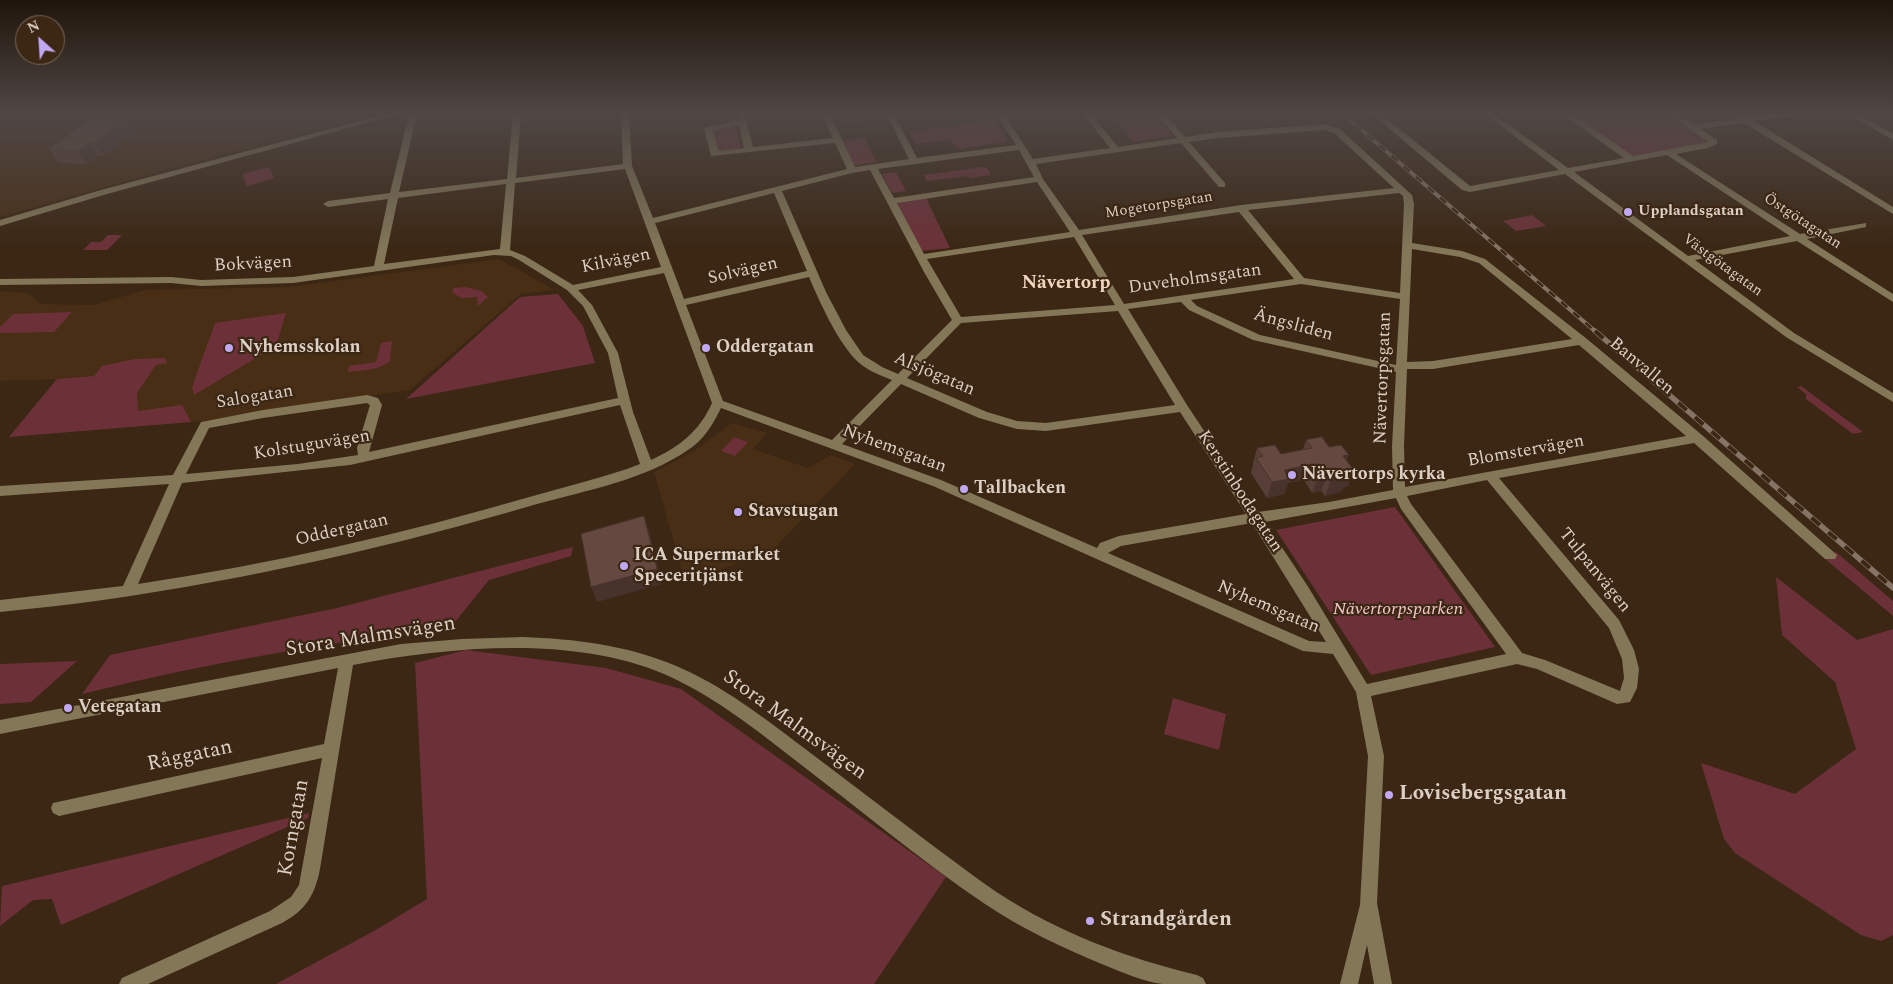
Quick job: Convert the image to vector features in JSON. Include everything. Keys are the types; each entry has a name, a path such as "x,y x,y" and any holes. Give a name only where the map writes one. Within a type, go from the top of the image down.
{"street":[{"path":"0,223 104,192 224,160"},
{"path":"379,269 379,259 402,160"},
{"path":"513,160 505,252 522,258 571,288 587,305 606,338 612,353 647,466"},
{"path":"628,160 628,166 718,403"},
{"path":"847,160 852,170"},
{"path":"649,222 852,170 914,160"},
{"path":"1031,162 1046,160"},
{"path":"1201,160 1222,185"},
{"path":"1369,160 1402,190"},
{"path":"1432,160 1467,188 1632,160"},
{"name":"Västgötagatan","path":"1552,160 1790,335 1893,398"},
{"name":"Östgötagatan","path":"1680,160 1893,299"},
{"path":"1810,160 1893,211"},
{"name":"Kerstinbodagatan","path":"1031,162 1039,179 1123,307 1183,408 1256,517 1363,691 1376,756 1368,903 1349,984"},
{"path":"328,204 628,166"},
{"path":"833,446 958,320 873,167"},
{"path":"892,201 1039,179"},
{"name":"Alsjögatan","path":"777,189 813,273 841,330 853,350 866,363 898,379 1001,422 1031,427 1082,424 1183,408"},
{"name":"Mogetorpsgatan","path":"922,257 1241,208 1402,190"},
{"name":"Nävertorpsgatan","path":"1402,190 1409,198 1398,446 1400,494 1406,506 1517,658"},
{"path":"1241,208 1301,281"},
{"path":"1686,258 1864,225"},
{"name":"Banvallen","path":"1408,245 1462,254 1482,261 1582,341 1698,438 1830,556"},
{"name":"Bokvägen","path":"0,282 171,280 201,284 268,281 379,269 505,252"},
{"name":"Kilvägen","path":"571,288 667,268"},
{"name":"Solvägen","path":"680,303 813,273"},
{"name":"Duveholmsgatan","path":"958,320 1123,307 1301,281 1405,297"},
{"name":"Ängsliden","path":"1183,298 1193,308 1257,338 1402,368 1434,365 1582,341"},
{"name":"Salogatan","path":"128,591 178,479 205,425 367,399 374,401 376,404 363,448 364,458"},
{"name":"Kolstuguvägen","path":"0,491 260,473 364,458 625,400"},
{"name":"Nyhemsgatan","path":"718,403 937,483 1308,647 1338,648"},
{"name":"Oddergatan","path":"0,606 128,591 274,565 417,532 523,504 647,466 666,458 692,441 710,420 718,403"},
{"name":"Blomstervägen","path":"1099,555 1112,543 1400,494 1490,475 1698,438"},
{"name":"Tulpanvägen","path":"1490,475 1614,624 1627,648 1632,668 1630,688 1626,697 1616,698 1540,664 1517,658"},
{"name":"Stora Malmsvägen","path":"0,728 347,660 428,647 524,643 594,649 628,656 667,668 730,702 984,893 1027,921 1080,948 1164,981 1198,984"},
{"path":"1363,691 1517,658"},
{"name":"Korngatan","path":"128,984 276,917 293,908 302,899 310,878 347,660"},
{"name":"Råggatan","path":"59,808 331,749"},
{"name":"Kerstinbodagatan","path":"1368,903 1383,984"}],"shaded area":[{"path":"0,160 205,160 144,176 0,217"},
{"name":"Nyhemsskolan","path":"499,259 555,290 521,294 410,390 202,421 9,437 57,379 0,381 0,291 27,293 41,304 94,305 144,290 289,287"},
{"name":"Stavstugan","path":"732,423 768,433 753,449 808,468 831,455 855,464 772,551 685,582 654,472 694,451"}],"green space":[{"path":"849,160 875,160 876,162 851,166"},
{"path":"269,167 274,178 247,186 242,174"},
{"path":"982,167 987,168 991,175 927,181 924,175"},
{"path":"896,172 906,191 892,193 882,174"},
{"path":"926,198 950,248 921,251 897,205 900,202"},
{"path":"1532,215 1546,226 1516,231 1503,221"},
{"path":"108,235 122,235 107,250 83,250 91,242 101,242"},
{"path":"465,287 482,291 488,297 478,306 477,297 461,298 452,292 454,288"},
{"path":"558,294 583,326 595,363 406,399 520,297"},
{"path":"72,312 54,332 0,333 0,327 13,314"},
{"path":"286,313 276,346 194,395 192,387 215,323"},
{"path":"392,341 390,361 375,368 348,372 349,366 376,362 381,343"},
{"path":"165,358 167,363 156,365 137,393 138,411 182,405 191,422 9,437 57,379 94,376 102,366 135,359"},
{"path":"1801,386 1863,432 1853,434 1806,399 1806,394 1797,387"},
{"path":"734,437 748,442 735,456 721,451"},
{"name":"Nävertorpsparken","path":"1395,507 1495,647 1371,675 1276,530"},
{"path":"573,547 571,556 489,580 451,627 220,663 82,694 110,655 337,608"},
{"path":"1836,552 1893,601 1893,616 1824,558"},
{"path":"1776,577 1857,640 1893,629 1893,935 1881,941 1861,935 1735,853 1724,839 1701,763 1795,794 1856,749 1835,682 1782,635"},
{"path":"466,650 606,668 681,689 946,877 874,984 276,984 374,931 427,899 415,663"},
{"path":"77,661 31,702 0,704 0,664"},
{"path":"1173,698 1226,714 1219,750 1164,734"},
{"path":"309,813 308,818 61,925 52,899 33,900 0,926 2,886"}],"building":[{"path":"1322,437 1329,447 1341,445 1349,455 1343,456 1354,470 1344,472 1348,477 1331,480 1327,475 1318,477 1309,465 1284,470 1290,479 1272,482 1256,458 1263,456 1257,448 1275,445 1281,454 1312,448 1306,440"},
{"name":"ICA Supermarket Speceritjänst","path":"644,516 657,569 591,587 581,534"}],"railway":[{"path":"1396,160 1596,332"},
{"path":"1595,331 1893,588"}],"place":[{"name":"Upplandsgatan","path":"1628,212"},
{"name":"Nyhemsskolan","path":"229,348"},
{"name":"Oddergatan","path":"706,348"},
{"name":"Nävertorps kyrka","path":"1292,475"},
{"name":"Tallbacken","path":"964,489"},
{"name":"Stavstugan","path":"738,512"},
{"name":"ICA Supermarket Speceritjänst","path":"624,566"},
{"name":"Vetegatan","path":"68,708"},
{"name":"Lovisebergsgatan","path":"1389,795"},
{"name":"Strandgården","path":"1090,921"}],"district":[{"name":"Nävertorp","path":"1066,284"}]}
